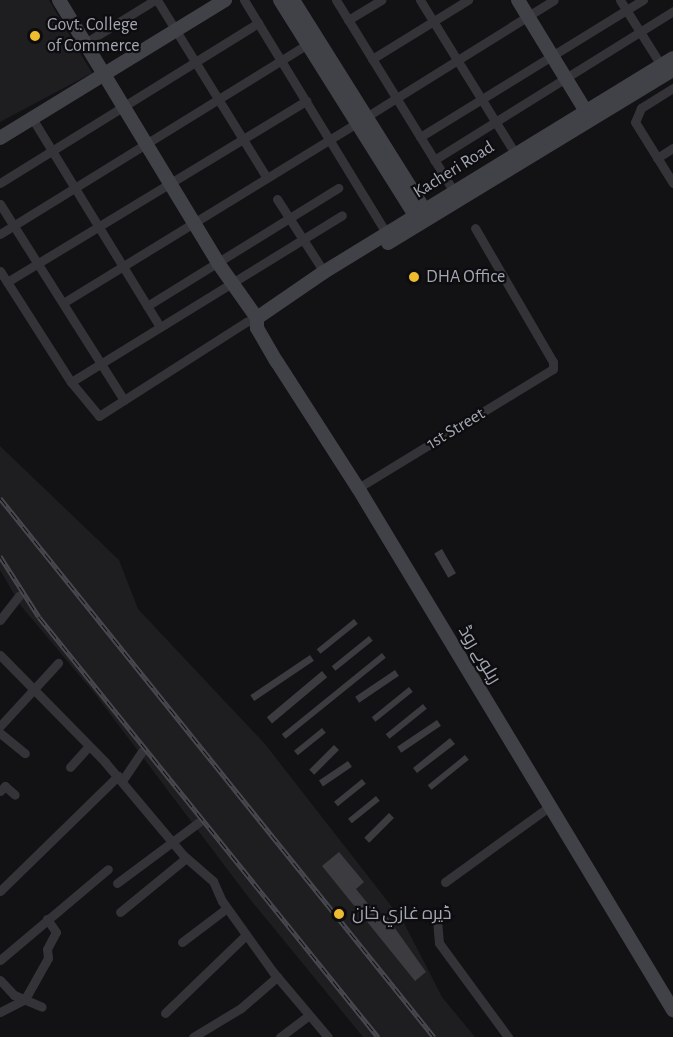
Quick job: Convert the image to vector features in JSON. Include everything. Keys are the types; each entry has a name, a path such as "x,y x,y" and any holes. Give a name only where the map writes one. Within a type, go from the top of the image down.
{"main road":[{"path":"0,138 225,0"},
{"path":"280,0 423,217"},
{"path":"293,0 361,120"},
{"path":"518,0 589,115"},
{"name":"ریلوے روڈ","path":"61,1 102,75 218,263 257,318 263,339 358,488 673,1010"},
{"name":"Kacheri Road","path":"257,318 270,316 423,217 669,64"},
{"name":"Kacheri Road","path":"257,318 324,272 387,234 423,217 454,192 515,153 589,115"}],"street":[{"path":"85,43 156,0 267,178"},
{"path":"244,0 387,234"},
{"path":"336,0 454,192"},
{"path":"348,20 381,0"},
{"path":"420,0 515,153"},
{"path":"372,59 468,0"},
{"path":"63,303 554,0"},
{"path":"620,0 640,32 669,64"},
{"path":"420,137 643,0"},
{"path":"434,160 673,11"},
{"path":"0,183 258,23"},
{"path":"0,234 308,44"},
{"path":"673,88 635,115 635,122 673,183"},
{"path":"7,282 306,101"},
{"path":"32,118 160,327"},
{"path":"657,158 673,148"},
{"path":"147,306 338,189"},
{"path":"277,199 324,272"},
{"path":"0,204 124,400"},
{"path":"0,271 71,382 342,215"},
{"name":"1st Street","path":"358,488 553,369 553,362 475,228"},
{"name":"Kacheri Road","path":"71,382 99,416 246,322 257,318"},
{"path":"0,620 19,596"},
{"path":"0,655 120,778 186,858 213,881 227,908 246,935 277,977 328,1037"},
{"path":"0,726 58,663"},
{"path":"0,733 25,753"},
{"path":"70,766 89,746"},
{"path":"0,891 120,778 142,751"},
{"path":"0,791 5,786 15,795"},
{"path":"445,882 550,806"},
{"path":"117,883 199,822"},
{"path":"120,912 186,858"},
{"path":"0,960 108,869"},
{"path":"0,875 8,883"},
{"path":"182,942 227,908"},
{"path":"0,1012 25,999 48,958 47,949 56,932 47,919"},
{"path":"437,920 439,943 508,1037"},
{"path":"165,1013 246,935"},
{"path":"193,1037 241,1008 277,977"},
{"path":"0,980 25,999 42,1007"},
{"path":"280,1037 309,1015"}],"shaded area":[{"name":"Govt. College of Commerce","path":"0,0 49,0 92,73 0,122"},
{"path":"0,446 119,560 138,609 265,744 403,921 442,997 475,1037 363,1037 249,898 95,694 21,606 0,570"}],"building":[{"path":"442,549 456,573 448,578 434,554"},
{"path":"354,619 358,624 320,654 317,649"},
{"path":"369,636 373,641 335,671 332,666"},
{"path":"382,653 386,658 286,739 282,734"},
{"path":"310,655 314,661 254,701 250,695"},
{"path":"395,670 399,676 359,703 355,697"},
{"path":"322,671 327,677 272,723 267,717"},
{"path":"409,687 413,692 375,722 372,717"},
{"path":"423,704 427,709 389,739 386,734"},
{"path":"437,720 441,726 401,753 397,747"},
{"path":"322,728 326,733 298,755 294,751"},
{"path":"450,738 455,744 417,773 413,768"},
{"path":"334,745 339,750 314,775 309,770"},
{"path":"465,755 469,760 431,790 428,785"},
{"path":"348,761 352,767 323,786 319,781"},
{"path":"362,779 366,784 338,806 334,802"},
{"path":"376,796 380,801 352,823 348,819"},
{"path":"389,813 394,818 369,843 364,838"},
{"path":"339,852 364,882 356,889 382,921 387,917 426,972 415,981 322,866"}],"railway":[{"path":"0,498 434,1037"},
{"path":"0,556 39,617 378,1037"}],"place":[{"name":"Govt. College of Commerce","path":"35,36"},
{"name":"DHA Office","path":"414,277"},
{"name":"ڈيره غازي خان","path":"339,914"}]}
